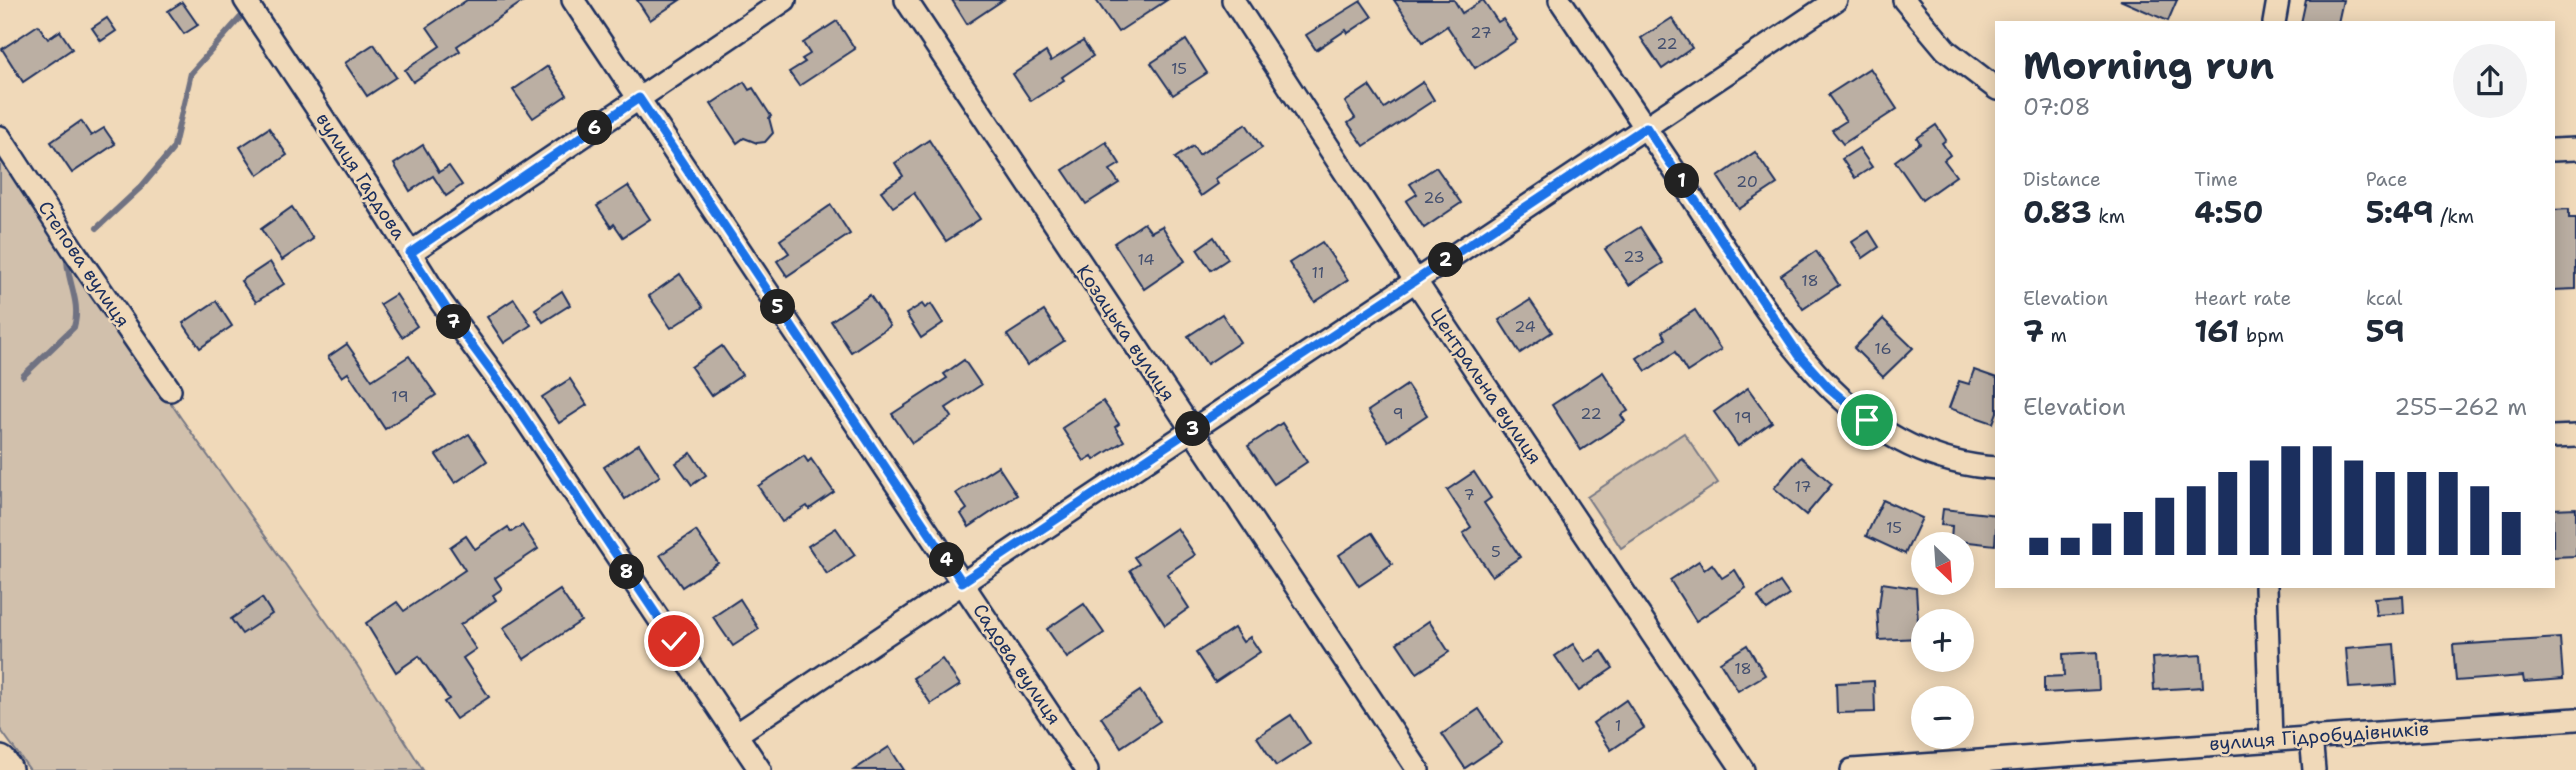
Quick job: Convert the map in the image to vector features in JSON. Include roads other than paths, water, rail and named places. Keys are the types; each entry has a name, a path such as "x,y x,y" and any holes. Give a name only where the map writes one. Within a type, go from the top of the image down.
{"main road":[{"path":"0,763 5,770"}],"street":[{"name":"вулиця Гардова","path":"245,0 453,320 511,398 760,770"},
{"name":"Садова вулиця","path":"573,0 1087,770"},
{"path":"410,253 785,0"},
{"name":"Козацька вулиця","path":"906,0 1418,770"},
{"name":"Центральна вулиця","path":"1233,0 1415,280 1743,770"},
{"path":"1560,0 1781,329 1828,387 1867,420 1915,447 1950,460 1995,468"},
{"path":"737,734 1836,0"},
{"path":"1904,0 1946,50 1995,87"},
{"path":"2274,21 2278,0"},
{"name":"Степова вулиця","path":"0,136 74,251 170,390"},
{"path":"2555,150 2576,149"},
{"path":"2555,437 2576,436"},
{"path":"2266,588 2272,739"},
{"name":"вулиця Гідробудівників","path":"1853,770 2010,764 2272,739 2576,719"},
{"path":"2311,736 2314,770"}],"waterway":[{"path":"174,146 191,73 240,18"},
{"path":"97,228 142,186 172,150"},
{"path":"23,376 74,327 76,308 67,254"}]}
